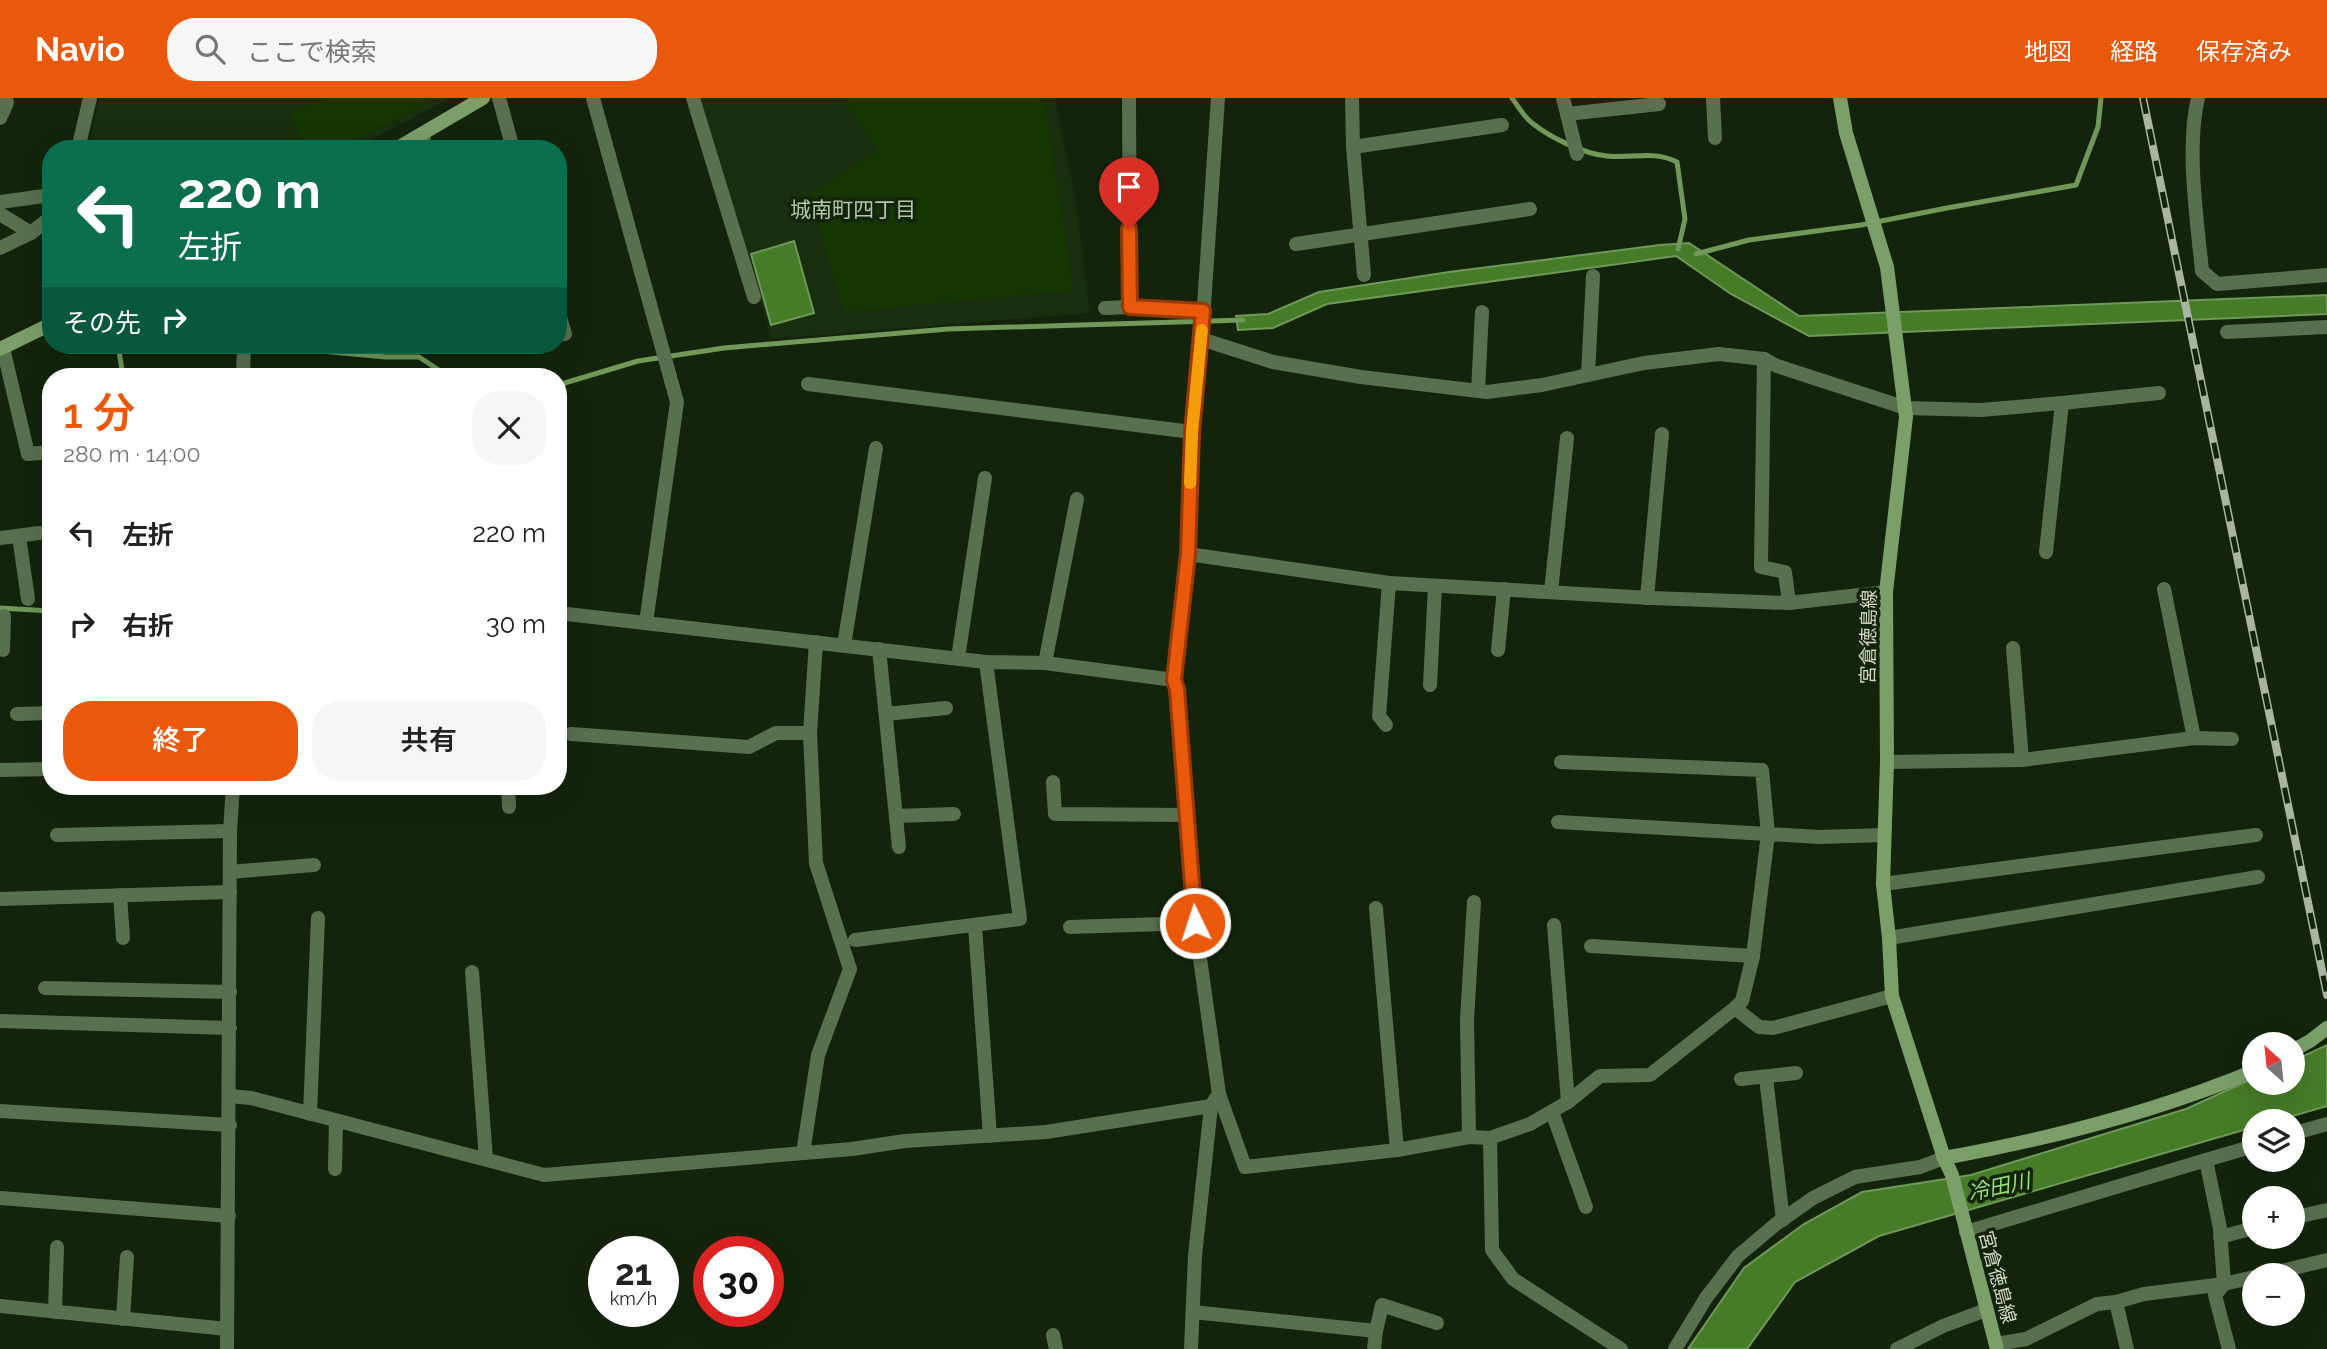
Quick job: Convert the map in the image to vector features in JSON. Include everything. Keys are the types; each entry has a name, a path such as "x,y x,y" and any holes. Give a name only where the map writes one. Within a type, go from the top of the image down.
{"main road":[{"path":"427,140 483,98"},
{"name":"宮倉徳島線","path":"1840,98 1846,133 1887,267 1906,408 1886,592 1887,762 1883,884 1892,996 1944,1158 1952,1175 1996,1346"},
{"path":"1,349 42,328"},
{"path":"2305,1044 2327,1028"},
{"path":"1944,1158 1993,1150 2161,1107 2242,1076"}],"street":[{"path":"0,118 6,98"},
{"path":"80,140 90,98"},
{"path":"499,98 511,140"},
{"path":"593,98 677,402 646,623"},
{"path":"693,98 754,297"},
{"path":"1129,98 1130,307"},
{"path":"1191,1349 1195,1256 1215,1100 1195,923 1188,815 1174,680 1188,554 1192,432 1218,98"},
{"path":"1352,98 1353,146 1364,275"},
{"path":"1563,98 1577,154"},
{"path":"1713,98 1715,138"},
{"path":"2199,98 2193,118 2195,208 2203,271 2217,284 2327,275"},
{"path":"1567,114 1659,104"},
{"path":"1353,146 1502,125"},
{"path":"0,202 42,196"},
{"path":"1296,244 1530,209"},
{"path":"0,214 31,233"},
{"path":"0,248 31,233 42,224"},
{"path":"1588,375 1593,276"},
{"path":"1105,308 1203,311"},
{"path":"1478,391 1482,312"},
{"path":"2227,332 2327,327"},
{"path":"1201,340 1273,362 1361,377 1487,392 1542,385 1644,363 1719,354 1765,359 1777,366 1906,408 1981,410 2159,393"},
{"path":"1,349 28,454 42,453"},
{"path":"1765,359 1760,567 1785,572 1789,603"},
{"path":"808,384 1192,432"},
{"path":"2046,552 2062,403"},
{"path":"1647,598 1662,434"},
{"path":"1551,592 1567,438"},
{"path":"844,645 877,448"},
{"path":"958,658 985,478"},
{"path":"1045,663 1077,499"},
{"path":"0,538 39,533"},
{"path":"19,536 27,599"},
{"path":"1188,554 1389,583 1647,598 1789,603 1886,592"},
{"path":"1386,725 1378,716 1389,583"},
{"path":"1430,685 1435,586"},
{"path":"1498,650 1504,589"},
{"path":"2164,589 2194,738"},
{"path":"567,614 986,662 1045,663 1174,680"},
{"path":"3,650 4,616"},
{"path":"803,1153 818,1055 850,969 816,863 810,733 816,642"},
{"path":"2013,648 2022,760"},
{"path":"879,649 899,847"},
{"path":"855,940 1020,919 986,662"},
{"path":"886,714 946,708"},
{"path":"17,714 42,713"},
{"path":"571,734 749,747 776,733 810,733"},
{"path":"1887,762 2022,760 2194,738 2232,739"},
{"path":"1215,1100 1245,1167 1397,1150 1469,1137 1490,1138 1530,1124 1552,1112 1600,1076 1650,1075 1735,1008 1742,1001 1753,956 1768,834 1762,770 1561,762"},
{"path":"0,770 42,769"},
{"path":"1053,782 1055,814 1188,815"},
{"path":"227,1349 232,795"},
{"path":"508,795 509,807"},
{"path":"896,816 954,814"},
{"path":"1558,822 1819,837 1884,835"},
{"path":"57,835 230,831"},
{"path":"1883,884 2256,835"},
{"path":"230,873 314,865"},
{"path":"1889,938 2258,877"},
{"path":"0,899 230,892"},
{"path":"120,895 123,938"},
{"path":"1469,1137 1467,1020 1474,902"},
{"path":"1376,908 1397,1150"},
{"path":"310,1114 318,918"},
{"path":"1070,927 1195,923"},
{"path":"1554,925 1568,1102"},
{"path":"975,926 990,1136"},
{"path":"1591,946 1753,956"},
{"path":"472,972 486,1159"},
{"path":"45,988 230,992"},
{"path":"1735,1008 1759,1027 1773,1028 1892,996"},
{"path":"0,1021 230,1028"},
{"path":"1741,1079 1797,1073"},
{"path":"1766,1078 1783,1220"},
{"path":"230,1096 251,1098 544,1175 852,1149 905,1141 1046,1132 1215,1100"},
{"path":"0,1111 230,1125"},
{"path":"1552,1112 1586,1207"},
{"path":"335,1169 336,1121"},
{"path":"2305,1130 2327,1124"},
{"path":"1490,1138 1492,1250 1513,1279 1621,1349"},
{"path":"1966,1232 2242,1150"},
{"path":"1675,1349 1706,1298 1738,1256 1813,1198 1855,1177 1920,1167 1944,1158"},
{"path":"2206,1160 2220,1237 2224,1284 2215,1295 2229,1349"},
{"path":"0,1198 229,1216"},
{"path":"2305,1216 2327,1210"},
{"path":"2220,1237 2242,1231"},
{"path":"54,1312 57,1247"},
{"path":"123,1318 127,1257"},
{"path":"2305,1265 2327,1260"},
{"path":"1996,1346 2026,1339 2097,1304 2144,1294 2242,1280"},
{"path":"2116,1302 2127,1349"},
{"path":"1374,1349 1382,1305 1437,1323"},
{"path":"0,1307 228,1329"},
{"path":"1897,1349 1943,1326 1986,1310"},
{"path":"1193,1312 1376,1331"}],"shaded area":[{"path":"99,98 450,98 370,140 90,140"},
{"path":"322,98 435,98 355,140 302,140 290,115"},
{"path":"698,98 1055,98 1076,201 1090,313 771,339 739,225"},
{"path":"842,98 1044,98 1073,290 844,312 810,194 878,151"}],"water":[{"path":"794,241 814,313 771,325 751,254"},
{"path":"1689,243 1799,316 2327,295 2327,314 1809,336 1731,294 1676,256 1327,304 1273,328 1238,330 1236,316 1268,314 1319,292 1449,272"},
{"name":"冷田川","path":"2327,1045 2327,1106 2305,1112 2305,1109 2242,1109 2242,1130 1879,1236 1795,1282 1747,1349 1688,1349 1744,1268 1804,1224 1862,1192 1971,1175 2186,1109 2242,1083 2242,1096 2305,1096 2305,1055"}],"waterway":[{"path":"1512,98 1532,123 1578,149 1616,157 1660,156 1677,162 1685,219 1678,249"},
{"path":"1696,254 1749,240 1861,225 2076,185 2098,127 2101,98"},
{"path":"567,382 638,361 724,348 948,329 1243,320"},
{"path":"119,354 122,368"},
{"path":"354,354 419,357 436,368"},
{"path":"0,608 42,610"}],"railway":[{"path":"2143,98 2327,995"}],"slow traffic":[{"path":"1190,483 1202,330"}],"district":[{"name":"城南町四丁目","path":"853,210"}],"route":[{"path":"1129,229 1130,307 1203,311 1192,432 1188,554 1174,680 1177,689 1195,923"}]}
